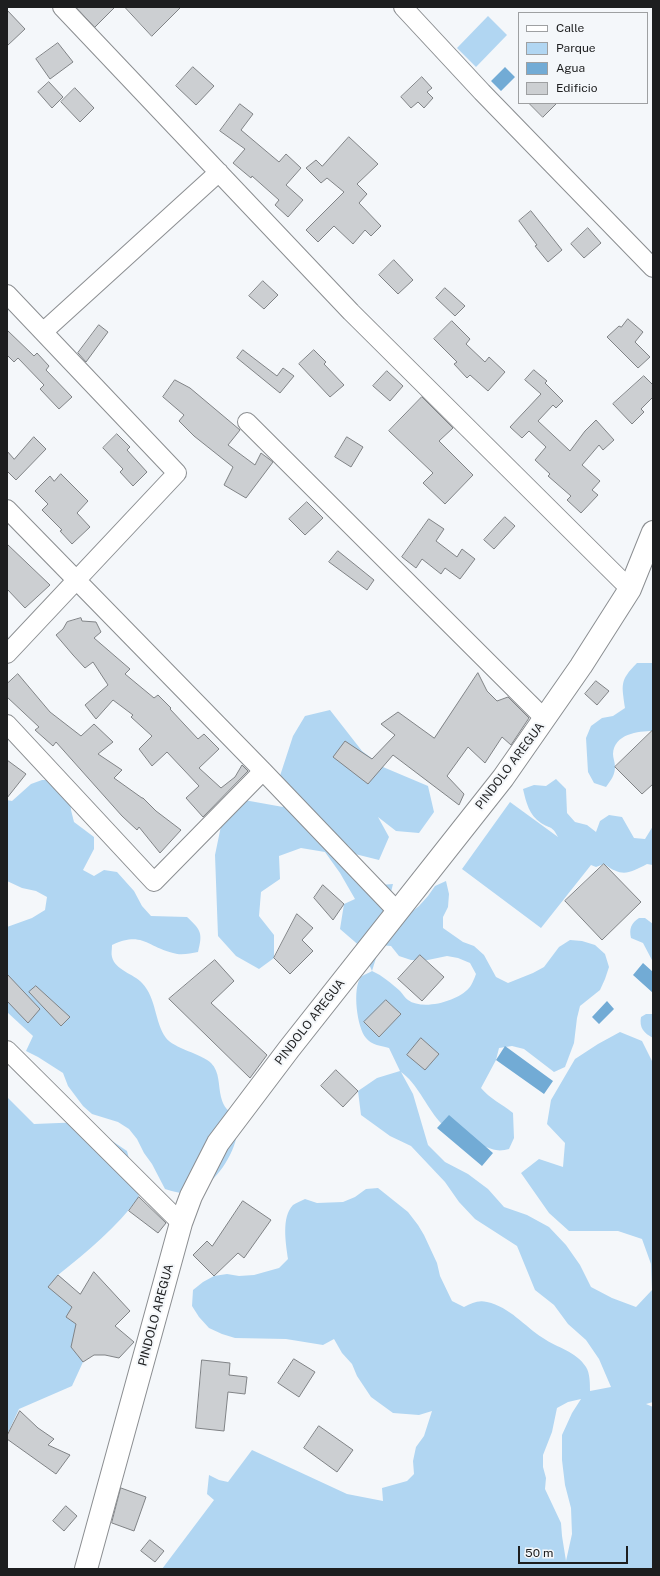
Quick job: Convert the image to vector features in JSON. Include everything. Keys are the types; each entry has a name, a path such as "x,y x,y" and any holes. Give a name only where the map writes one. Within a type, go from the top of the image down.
{"main road":[{"name":"PINDOLO AREGUA","path":"86,1569 182,1223 191,1196 218,1143 288,1049 503,778 582,666 630,588 653,532"}],"street":[{"path":"62,7 357,317 630,588"},
{"path":"403,7 482,92 653,268"},
{"path":"43,332 219,172"},
{"path":"7,294 177,473 7,654"},
{"path":"247,422 545,719"},
{"path":"7,510 263,771 397,911"},
{"path":"7,724 154,882 263,771"},
{"path":"7,1050 182,1223"}],"green space":[{"path":"488,16 507,35 476,67 457,48"},
{"path":"637,663 653,663 653,731 634,733 622,738 618,742 614,747 613,754 615,765 614,773 606,787 594,783 588,772 586,738 591,726 602,718 613,716 625,708 623,684 627,674"},
{"path":"330,710 362,751 383,767 428,786 434,812 419,833 396,831 378,817 389,837 379,860 355,854 348,845 368,886 393,884 387,908 399,922 419,906 435,886 446,881 449,894 448,907 443,917 443,928 463,942 474,946 484,955 496,977 508,983 544,967 559,947 570,940 582,941 595,945 605,954 609,967 605,979 600,990 580,1006 574,1043 565,1067 554,1072 524,1049 512,1046 499,1048 496,1060 481,1088 513,1113 514,1138 509,1149 490,1149 457,1134 443,1125 434,1115 417,1088 401,1072 413,1094 428,1145 445,1162 468,1174 488,1189 504,1207 527,1215 549,1227 566,1245 580,1265 591,1287 612,1298 636,1307 652,1290 651,1264 642,1239 618,1231 569,1231 549,1213 521,1173 539,1159 563,1167 565,1143 547,1124 551,1100 575,1059 620,1032 642,1041 653,1063 653,1402 646,1404 653,1407 653,1569 162,1569 214,1500 207,1494 209,1475 219,1480 228,1482 252,1450 347,1494 383,1501 382,1488 407,1481 414,1474 413,1461 416,1447 424,1436 432,1411 419,1415 393,1413 371,1397 357,1376 352,1364 342,1353 334,1339 323,1345 286,1339 235,1338 209,1328 192,1306 193,1290 214,1276 227,1274 239,1276 254,1275 279,1268 288,1259 285,1231 289,1210 293,1205 305,1199 317,1203 343,1202 355,1197 366,1189 378,1188 408,1212 418,1225 437,1263 440,1276 452,1301 464,1307 481,1301 495,1304 503,1308 543,1338 577,1357 586,1367 588,1372 590,1379 590,1391 611,1387 599,1359 586,1340 568,1324 554,1305 535,1290 517,1246 475,1219 459,1202 445,1182 411,1146 390,1136 361,1115 358,1091 377,1078 400,1071 389,1048 377,1045 368,1040 360,1026 356,998 358,982 361,977 372,971 362,948 340,929 344,904 355,899 340,873 325,852 301,848 279,856 280,879 261,892 259,916 274,935 274,958 259,969 236,956 218,936 215,855 221,826 233,798 283,807 278,782 293,736 305,716","holes":["380,945 391,946 399,956 411,960 423,961 447,956 458,958 470,963 476,974 470,987 457,997 440,1003 422,1005 414,1003 407,999 387,980 372,971","581,1399 572,1413 562,1435 562,1460 565,1485 571,1508 572,1534 566,1561 561,1523 545,1489 546,1478 543,1467 543,1455 552,1432 557,1408 568,1402"]},
{"path":"556,779 566,789 567,813 575,822 587,825 596,832 600,821 609,815 622,817 634,838 645,839 653,826 653,865 647,864 625,873 616,871 604,864 596,867 591,865 541,928 462,869 510,802 558,837 552,829 537,820 531,812 523,789 534,785 546,786"},
{"path":"42,780 54,780 70,798 74,822 94,837 94,849 83,870 94,876 104,870 117,872 134,891 142,906 151,916 187,917 200,932 198,952 186,954 176,954 144,941 130,939 112,945 112,957 117,965 139,980 147,989 159,1024 166,1038 175,1045 207,1060 214,1067 216,1070 222,1101 234,1117 237,1124 235,1142 228,1160 212,1180 196,1191 190,1193 179,1193 165,1189 137,1139 129,1129 118,1122 92,1114 83,1106 68,1086 63,1073 26,1051 33,1036 7,1012 7,927 32,918 45,910 47,897 36,891 22,888 7,881 7,800 12,801 31,784"},
{"path":"639,918 645,918 653,924 653,962 643,943 631,938 631,926"},
{"path":"646,1014 653,1014 653,1038 645,1032 641,1024 641,1017"},
{"path":"7,1097 34,1124 84,1122 127,1151 139,1197 112,1229 58,1275 70,1285 83,1362 72,1386 19,1409 7,1435"}],"water":[{"path":"505,67 515,77 501,91 491,81"},
{"path":"643,963 653,972 653,993 633,975"},
{"path":"607,1001 614,1009 599,1024 592,1017"},
{"path":"505,1046 553,1081 544,1094 496,1060"},
{"path":"449,1115 493,1153 482,1166 437,1128"}],"building":[{"path":"76,7 115,7 95,27"},
{"path":"125,7 181,7 152,36"},
{"path":"7,10 25,29 7,46"},
{"path":"58,43 73,62 50,79 36,59"},
{"path":"193,67 214,86 196,105 176,86"},
{"path":"422,77 432,88 427,92 433,98 424,108 418,102 411,108 401,97"},
{"path":"49,82 63,97 52,108 38,92"},
{"path":"75,88 94,108 80,122 61,102"},
{"path":"240,104 253,114 241,130 279,162 286,154 301,168 286,185 303,200 288,217 275,205 279,200 252,176 251,178 233,163 245,149 220,131"},
{"path":"530,104 556,104 543,117"},
{"path":"349,137 378,164 357,184 367,194 359,203 381,226 371,236 365,230 353,244 334,226 318,242 306,230 344,192 327,178 321,183 306,168 316,160 322,166"},
{"path":"531,211 562,250 548,262 535,246 537,245 519,221"},
{"path":"588,228 601,243 584,258 571,244"},
{"path":"394,260 413,280 398,294 379,275"},
{"path":"263,281 278,295 264,309 249,296"},
{"path":"445,288 465,306 455,316 436,298"},
{"path":"628,319 643,332 635,342 650,357 638,368 607,337 619,326 621,327"},
{"path":"452,321 470,339 466,344 485,362 489,357 505,372 488,391 470,375 467,378 454,364 457,362 434,339"},
{"path":"99,325 108,332 86,362 78,353"},
{"path":"7,330 34,356 37,353 49,366 46,370 72,397 59,409 40,389 44,385 18,358 14,362 7,355"},
{"path":"243,350 277,376 283,368 294,376 280,393 237,358"},
{"path":"314,350 326,362 324,364 344,385 330,397 299,364"},
{"path":"534,370 547,381 545,383 563,401 556,408 553,405 538,421 570,451 585,431 596,420 614,440 603,450 599,445 582,465 600,481 592,490 598,495 581,513 567,500 571,496 548,476 550,474 535,460 546,447 529,431 522,438 510,427 541,394 525,380"},
{"path":"387,371 403,386 390,401 373,386"},
{"path":"644,376 653,385 653,397 641,409 644,412 632,424 613,404"},
{"path":"175,380 190,388 240,430 228,445 255,465 261,453 273,462 246,498 224,485 233,467 194,436 179,421 184,415 163,397"},
{"path":"422,397 453,428 439,441 473,475 445,504 423,483 433,473 389,431"},
{"path":"117,434 130,447 127,450 147,472 133,486 120,472 123,469 103,448"},
{"path":"34,437 46,449 16,480 7,471 7,451 14,459"},
{"path":"347,437 363,447 351,467 335,457"},
{"path":"61,474 88,501 77,513 90,527 72,544 60,531 62,530 42,510 48,504 35,491 50,476 54,481"},
{"path":"307,502 323,518 305,535 289,519"},
{"path":"505,517 515,526 494,549 484,540"},
{"path":"429,519 444,529 436,541 457,557 462,549 475,559 460,579 445,568 441,574 422,559 416,568 402,557"},
{"path":"7,544 50,585 25,608 7,589"},
{"path":"338,551 374,580 367,590 329,562"},
{"path":"81,618 82,621 96,622 101,632 94,638 130,669 125,674 154,698 158,695 198,739 204,734 219,749 199,768 221,788 235,777 242,765 248,771 203,817 186,798 199,786 167,752 152,766 139,749 152,736 131,717 133,715 113,700 96,719 85,705 108,685 93,662 85,668 56,635 63,629 67,622"},
{"path":"478,673 487,691 497,701 508,697 529,718 511,745 502,737 485,763 468,747 447,776 464,794 459,805 393,755 368,784 333,757 345,741 372,759 395,735 381,724 398,712 434,738"},
{"path":"18,674 50,712 81,736 94,724 113,742 98,754 122,770 114,778 143,798 156,811 181,830 160,853 139,827 137,830 122,816 56,742 53,746 35,730 39,727 7,697 7,684"},
{"path":"596,681 609,691 597,705 585,694"},
{"path":"653,730 653,784 642,794 615,767"},
{"path":"7,760 26,774 7,798"},
{"path":"604,864 641,902 602,940 565,901"},
{"path":"323,885 344,904 333,920 314,898"},
{"path":"297,914 313,928 302,940 313,951 290,974 274,958"},
{"path":"420,955 444,977 422,1001 398,979"},
{"path":"215,960 234,981 211,1003 267,1055 250,1078 169,999"},
{"path":"7,974 40,1009 28,1023 7,1001"},
{"path":"36,986 70,1017 61,1026 29,992"},
{"path":"386,1000 401,1014 379,1037 364,1022"},
{"path":"421,1038 439,1054 425,1070 407,1055"},
{"path":"336,1070 358,1091 343,1107 321,1086"},
{"path":"139,1197 166,1223 158,1233 129,1211"},
{"path":"243,1201 271,1220 244,1258 238,1253 214,1276 193,1255 207,1241 212,1246"},
{"path":"94,1272 130,1311 115,1326 134,1342 119,1358 105,1355 94,1355 83,1362 71,1347 76,1324 66,1317 72,1307 48,1287 58,1275 80,1294"},
{"path":"294,1359 315,1372 299,1397 278,1383"},
{"path":"202,1360 230,1363 229,1375 247,1377 245,1394 228,1392 224,1431 196,1428"},
{"path":"20,1411 38,1428 54,1439 48,1445 70,1455 56,1474 7,1439 7,1436"},
{"path":"319,1426 353,1450 337,1472 304,1448"},
{"path":"121,1488 146,1497 134,1531 112,1523"},
{"path":"66,1506 77,1516 64,1531 53,1521"},
{"path":"150,1540 164,1551 155,1562 141,1551"}]}
